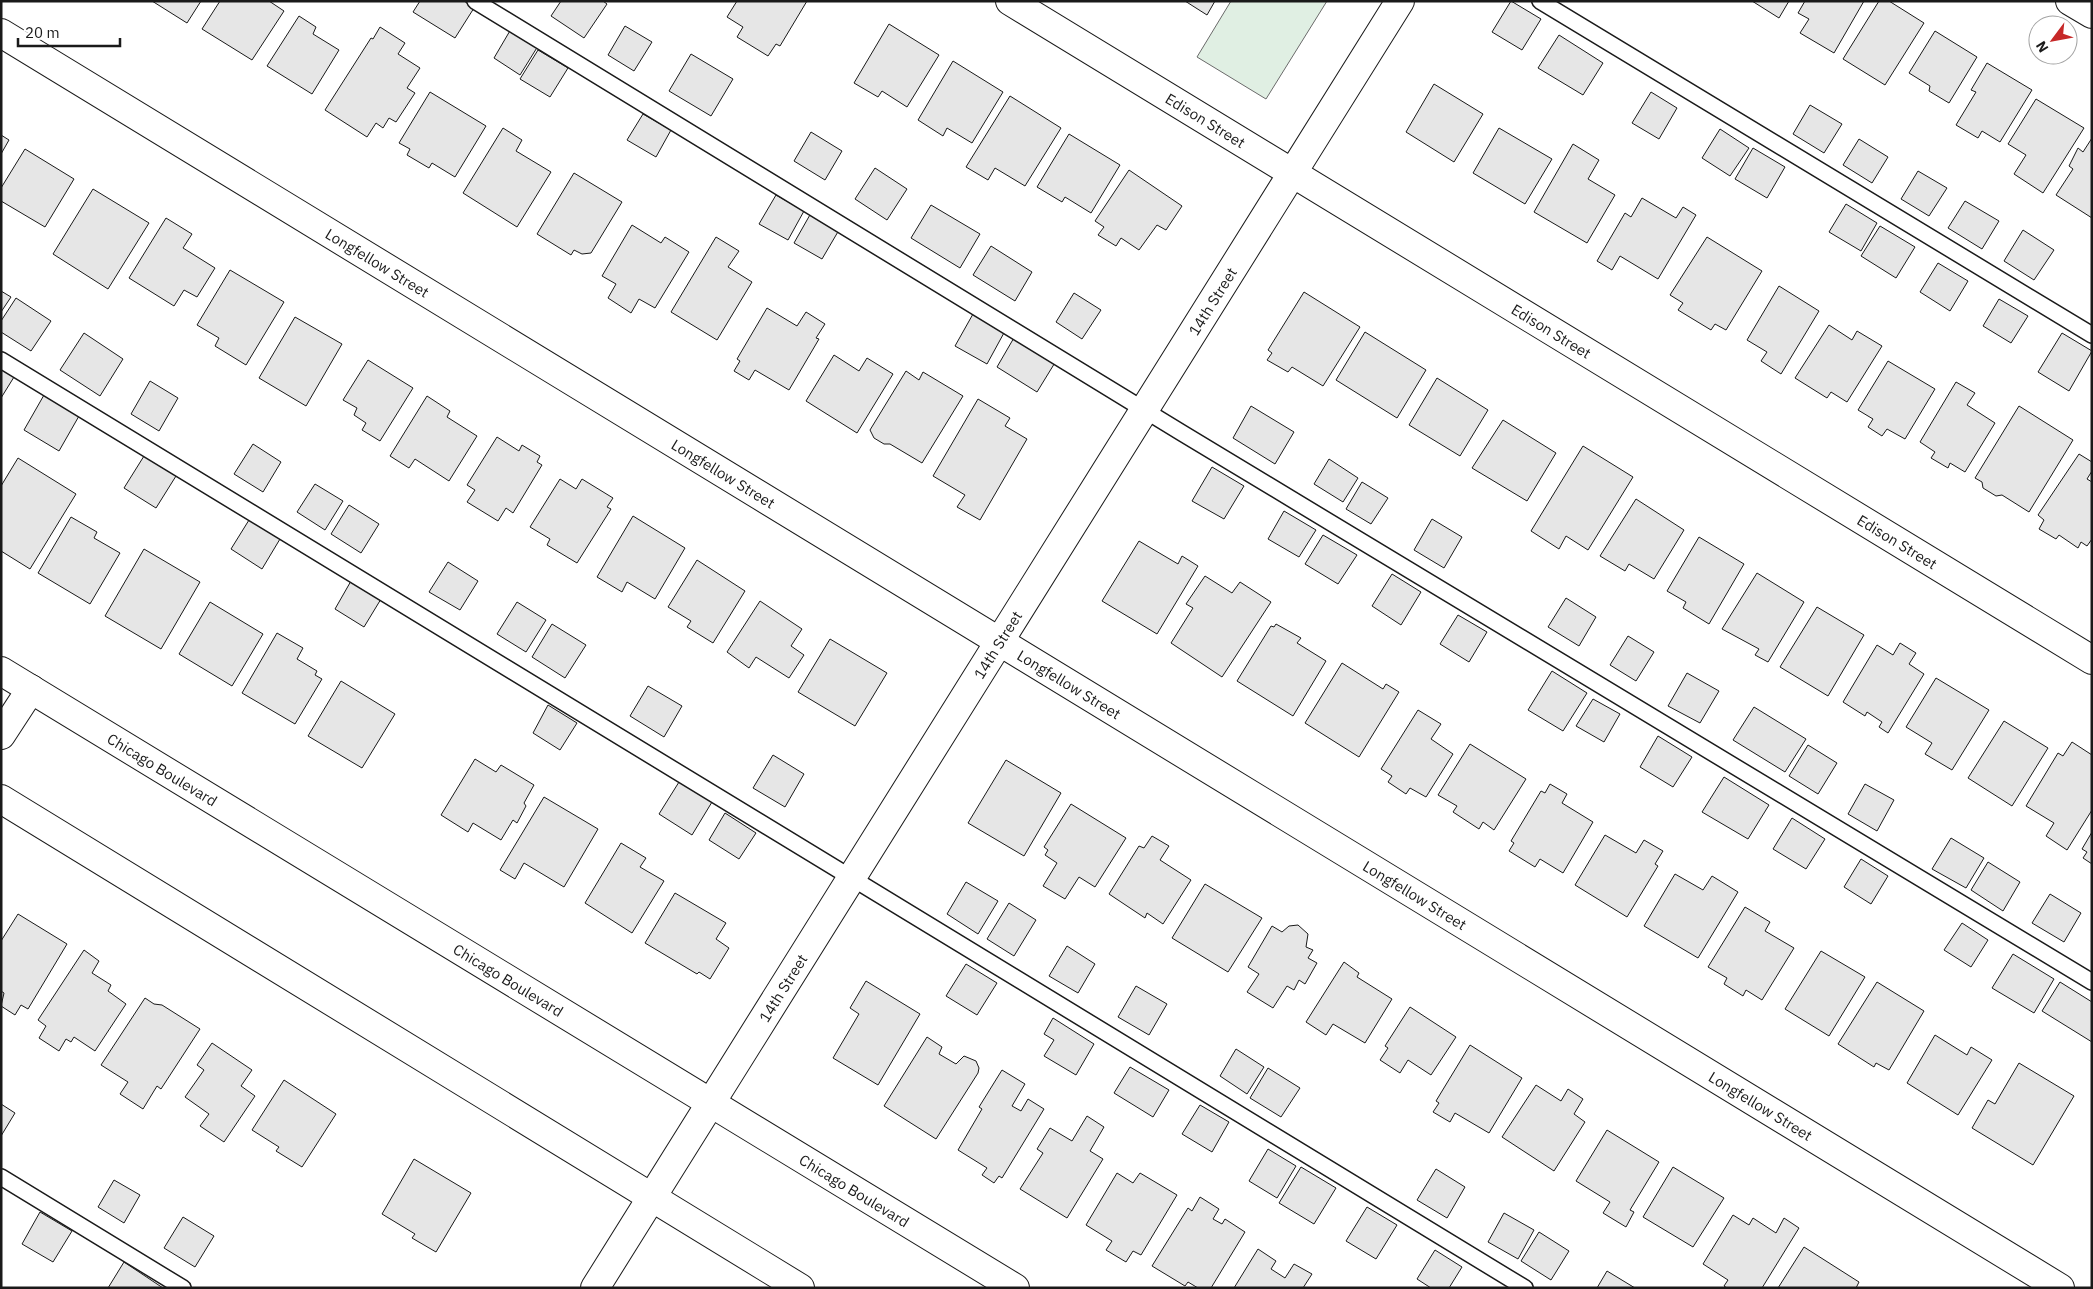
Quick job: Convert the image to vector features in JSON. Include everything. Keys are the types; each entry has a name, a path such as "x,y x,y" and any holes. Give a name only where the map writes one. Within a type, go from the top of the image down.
{"street":[{"name":"Edison Street","path":"1010,1 2092,660"},
{"name":"14th Street","path":"595,1288 1294,174 1400,1"},
{"path":"2070,1 2092,14"},
{"name":"Longfellow Street","path":"1,33 2060,1288"},
{"name":"Chicago Boulevard","path":"1,671 1015,1288"},
{"path":"1,735 31,689"},
{"path":"1,799 800,1288"}],"lane":[{"path":"475,1 1146,410 2092,982"},
{"path":"1540,1 2092,335"},
{"path":"1,360 1525,1288"},
{"path":"1,1177 183,1288"}],"green space":[{"path":"1231,1 1327,1 1266,99 1197,57"}],"building":[{"path":"152,1 201,1 187,23"},
{"path":"220,1 269,1 284,11 252,60 202,29"},
{"path":"420,1 464,1 474,8 455,38 413,12"},
{"path":"561,1 603,1 607,4 584,38 551,16"},
{"path":"737,1 807,1 780,46 776,44 768,56 737,37 743,27 727,17"},
{"path":"1185,1 1215,1 1207,15"},
{"path":"1511,1 1541,19 1522,50 1492,32"},
{"path":"1752,1 1789,1 1779,18"},
{"path":"1805,1 1864,1 1834,53 1800,33 1809,19 1798,13"},
{"path":"1879,1 1889,1 1924,23 1885,85 1843,59"},
{"path":"299,16 316,27 313,34 339,50 312,94 267,66"},
{"path":"889,24 939,55 907,107 882,91 878,97 854,83"},
{"path":"625,26 652,42 634,71 608,55"},
{"path":"380,27 405,43 398,54 420,68 407,88 415,93 396,122 389,118 383,128 376,123 367,137 325,110"},
{"path":"511,29 538,46 520,75 494,58"},
{"path":"1935,31 1977,57 1949,103 1929,91 1930,86 1909,73"},
{"path":"1559,35 1603,63 1583,95 1538,68"},
{"path":"538,50 568,68 550,97 520,79"},
{"path":"691,54 733,79 711,116 669,91"},
{"path":"953,61 1003,92 972,143 947,128 943,136 918,120"},
{"path":"1987,63 2032,90 2000,142 1982,131 1978,138 1956,125 1976,92 1971,90"},
{"path":"1434,84 1483,114 1454,162 1406,132"},
{"path":"430,92 486,126 455,177 432,163 429,168 407,155 410,149 399,143"},
{"path":"1651,92 1677,108 1659,139 1632,123"},
{"path":"1010,96 1061,128 1025,186 995,168 988,180 966,167"},
{"path":"2036,99 2084,128 2043,193 2014,174 2026,155 2008,144"},
{"path":"1810,105 1842,124 1824,153 1793,134"},
{"path":"643,114 671,130 656,157 627,140"},
{"path":"503,128 522,140 516,151 551,172 517,227 463,193"},
{"path":"1499,128 1552,159 1525,204 1473,173"},
{"path":"1720,129 1749,148 1730,176 1702,158"},
{"path":"811,132 842,151 825,180 794,161"},
{"path":"1069,134 1120,165 1091,213 1065,197 1062,202 1037,187"},
{"path":"1,135 9,140 1,154"},
{"path":"2092,138 2092,218 2056,195 2073,169 2069,166 2078,148 2083,152"},
{"path":"1859,139 1888,157 1872,183 1843,165"},
{"path":"1573,144 1599,160 1588,179 1615,195 1587,243 1534,212"},
{"path":"1753,148 1785,167 1767,198 1735,179"},
{"path":"25,149 74,179 45,227 1,201 1,188"},
{"path":"875,168 907,189 887,220 855,199"},
{"path":"1129,170 1182,206 1166,230 1157,225 1139,250 1121,238 1116,246 1098,235 1104,227 1095,221"},
{"path":"1918,171 1947,188 1929,216 1901,199"},
{"path":"574,173 622,202 591,253 582,254 574,250 571,255 537,234"},
{"path":"93,189 149,223 108,289 53,254"},
{"path":"776,195 804,211 788,240 759,224"},
{"path":"1642,198 1676,218 1683,207 1696,215 1658,279 1620,256 1612,270 1597,261 1625,213 1631,217"},
{"path":"1965,201 1999,221 1982,249 1948,228"},
{"path":"1846,204 1877,223 1861,251 1829,232"},
{"path":"931,205 980,234 960,268 911,238"},
{"path":"811,213 839,230 822,259 794,243"},
{"path":"166,218 192,234 183,248 215,268 197,297 184,290 174,306 129,278"},
{"path":"632,225 661,243 665,237 689,252 655,308 639,299 631,313 608,298 616,284 602,276"},
{"path":"1880,226 1915,247 1896,278 1861,256"},
{"path":"2023,230 2054,250 2034,280 2004,261"},
{"path":"716,237 739,251 728,267 752,282 717,340 671,312"},
{"path":"1707,237 1762,271 1726,330 1715,324 1711,330 1678,310 1683,303 1670,295"},
{"path":"991,246 1032,272 1015,301 973,275"},
{"path":"1938,263 1968,281 1950,311 1920,292"},
{"path":"230,270 284,302 246,365 215,346 219,338 197,325"},
{"path":"1779,286 1819,311 1781,374 1761,361 1767,352 1747,340"},
{"path":"1,291 11,297 1,312"},
{"path":"1304,292 1360,327 1323,386 1292,367 1288,372 1267,360 1272,353 1268,350"},
{"path":"1074,293 1101,310 1082,339 1056,322"},
{"path":"16,298 51,321 31,351 1,332 1,321"},
{"path":"1999,299 2028,316 2011,343 1983,326"},
{"path":"767,308 797,326 806,312 825,324 816,338 819,339 789,390 755,370 749,380 734,371 740,361 737,359"},
{"path":"973,314 1005,331 987,364 955,346"},
{"path":"295,317 342,344 306,406 259,378"},
{"path":"1829,325 1852,340 1857,331 1882,346 1847,402 1831,392 1827,398 1795,378"},
{"path":"1365,332 1426,370 1397,418 1336,380"},
{"path":"84,333 123,359 100,396 60,370"},
{"path":"2062,333 2092,351 2069,391 2038,372"},
{"path":"1015,336 1056,361 1037,392 997,367"},
{"path":"834,355 859,371 867,358 893,374 857,433 806,401"},
{"path":"368,360 413,388 380,441 362,430 366,423 354,415 357,408 343,400"},
{"path":"1888,361 1935,389 1905,439 1887,429 1882,436 1868,427 1873,419 1858,410"},
{"path":"1,369 14,377 1,398"},
{"path":"906,371 919,380 923,372 963,396 922,463 890,444 884,444 874,438 870,430"},
{"path":"1437,378 1488,410 1460,456 1409,425"},
{"path":"150,381 178,398 159,431 131,414"},
{"path":"1956,382 1975,393 1967,405 1995,423 1965,472 1950,463 1948,468 1931,458 1935,452 1920,442"},
{"path":"44,395 79,416 59,451 24,430"},
{"path":"427,396 450,411 447,417 477,436 449,481 415,459 409,468 390,456"},
{"path":"978,399 1010,418 1005,426 1027,439 980,520 957,507 965,495 933,476"},
{"path":"1251,406 1294,432 1275,464 1233,438"},
{"path":"2019,406 2073,440 2029,512 2002,495 1996,496 1983,488 1982,482 1975,478"},
{"path":"1503,420 1556,453 1527,501 1472,468"},
{"path":"497,437 519,451 522,445 540,456 537,462 542,465 513,513 506,508 498,521 467,502 475,490 467,485"},
{"path":"253,444 281,462 263,492 234,474"},
{"path":"1583,446 1633,477 1588,550 1566,536 1559,549 1531,531"},
{"path":"2079,454 2092,462 2092,471 2087,479 2092,482 2092,539 2087,546 2081,542 2078,548 2059,535 2056,539 2039,529 2044,520 2038,515"},
{"path":"144,456 176,476 156,508 124,488"},
{"path":"18,458 76,494 30,569 1,551 1,486"},
{"path":"1329,459 1358,478 1343,502 1314,484"},
{"path":"1212,467 1244,486 1224,519 1192,501"},
{"path":"560,479 576,489 582,479 613,498 607,507 611,509 577,563 547,545 550,539 530,527"},
{"path":"1362,482 1388,498 1371,524 1346,509"},
{"path":"315,484 343,501 325,530 297,512"},
{"path":"1636,499 1684,530 1654,579 1629,564 1625,571 1600,556"},
{"path":"349,505 379,524 361,553 331,534"},
{"path":"1284,511 1316,530 1299,557 1268,539"},
{"path":"633,516 685,548 655,599 627,582 622,592 597,577"},
{"path":"71,517 97,532 94,538 120,553 90,604 38,573"},
{"path":"1432,519 1462,537 1444,568 1414,550"},
{"path":"249,520 280,539 262,569 231,549"},
{"path":"1323,535 1357,555 1338,584 1305,564"},
{"path":"1699,537 1744,564 1709,624 1683,608 1686,602 1667,591"},
{"path":"1139,541 1178,564 1182,556 1198,566 1157,634 1102,601"},
{"path":"144,549 200,582 161,649 105,616"},
{"path":"697,560 745,591 713,643 687,627 691,621 668,607"},
{"path":"448,562 478,581 460,610 429,592"},
{"path":"1757,573 1804,602 1768,662 1755,655 1759,649 1722,629"},
{"path":"1392,574 1421,592 1401,625 1372,606"},
{"path":"1205,576 1232,593 1240,582 1271,602 1222,677 1171,643 1193,608 1186,604"},
{"path":"351,581 381,599 364,627 335,609"},
{"path":"1566,598 1596,617 1579,646 1548,627"},
{"path":"760,601 802,629 791,646 804,655 789,678 756,657 749,668 727,652"},
{"path":"210,602 263,634 232,686 179,654"},
{"path":"517,602 546,620 526,652 497,634"},
{"path":"1817,607 1864,635 1828,696 1780,667"},
{"path":"1458,615 1487,632 1469,662 1440,644"},
{"path":"552,624 586,645 565,678 532,657"},
{"path":"1276,624 1301,638 1297,643 1326,661 1293,716 1237,681 1271,626 1274,627"},
{"path":"277,633 303,648 297,659 317,671 315,675 322,679 295,724 242,693"},
{"path":"1628,636 1654,652 1636,681 1610,665"},
{"path":"830,639 887,673 855,726 798,692"},
{"path":"1900,643 1916,653 1909,664 1924,674 1888,733 1879,727 1882,722 1867,712 1865,716 1843,702 1877,645 1893,655"},
{"path":"1342,663 1383,689 1386,684 1399,692 1359,757 1305,723"},
{"path":"1552,671 1587,693 1563,731 1528,710"},
{"path":"1687,673 1719,691 1700,723 1668,706"},
{"path":"1936,678 1989,710 1952,770 1925,754 1932,743 1906,727"},
{"path":"341,681 395,714 362,768 308,736"},
{"path":"648,686 682,706 664,737 630,716"},
{"path":"1593,699 1620,714 1604,742 1576,726"},
{"path":"548,705 577,723 560,750 533,733"},
{"path":"1754,707 1806,739 1785,772 1733,740"},
{"path":"1418,710 1441,724 1431,739 1453,754 1426,797 1410,788 1406,794 1388,782 1392,776 1381,769"},
{"path":"2004,721 2048,748 2012,806 1968,778"},
{"path":"1658,736 1692,757 1673,787 1640,767"},
{"path":"2072,742 2092,755 2092,810 2067,850 2046,836 2054,823 2026,806 2058,753 2063,756"},
{"path":"1470,744 1526,779 1494,830 1483,822 1479,829 1453,812 1457,806 1438,795"},
{"path":"1808,745 1837,763 1818,794 1789,776"},
{"path":"773,755 804,774 785,807 753,788"},
{"path":"475,759 496,772 501,765 534,785 524,803 526,806 517,823 513,820 501,840 473,823 468,832 441,815"},
{"path":"1006,760 1061,793 1024,856 968,823"},
{"path":"1724,777 1769,805 1748,839 1702,812"},
{"path":"679,782 712,802 692,835 659,814"},
{"path":"1550,784 1567,794 1562,803 1593,822 1563,873 1540,859 1535,867 1509,851 1514,843 1511,841 1541,791 1545,793"},
{"path":"1865,784 1894,800 1877,831 1848,814"},
{"path":"544,797 598,829 564,887 524,863 515,879 500,870"},
{"path":"1071,804 1126,838 1095,887 1079,877 1065,899 1043,886 1057,863 1045,855 1048,850 1044,847"},
{"path":"725,813 756,833 739,859 709,840"},
{"path":"1792,818 1825,839 1806,869 1773,849"},
{"path":"2092,832 2092,864 2083,858 2087,852 2082,849"},
{"path":"1605,835 1636,853 1644,840 1663,851 1655,864 1658,866 1627,917 1575,885"},
{"path":"1152,836 1169,846 1160,860 1191,880 1163,924 1147,913 1145,918 1109,894 1139,846 1144,848"},
{"path":"1951,838 1984,858 1966,888 1932,869"},
{"path":"621,843 646,858 640,867 664,881 632,933 585,903"},
{"path":"1861,859 1888,876 1871,904 1844,887"},
{"path":"1988,862 2020,882 2003,911 1971,890"},
{"path":"1675,874 1703,890 1712,876 1738,892 1698,958 1644,926"},
{"path":"966,882 998,901 978,934 947,914"},
{"path":"1205,884 1262,918 1228,972 1172,938"},
{"path":"675,893 726,923 716,939 729,948 710,979 699,972 697,974 645,943"},
{"path":"2050,894 2081,913 2064,942 2032,923"},
{"path":"1009,903 1036,920 1014,956 987,939"},
{"path":"1745,907 1770,922 1765,931 1794,948 1762,1000 1746,990 1743,996 1724,984 1727,978 1708,967"},
{"path":"18,914 67,944 28,1009 21,1005 15,1015 1,1006 4,993 1,991 1,941"},
{"path":"1962,923 1988,940 1971,967 1944,950"},
{"path":"1298,925 1308,934 1306,947 1313,950 1308,958 1317,963 1305,984 1299,980 1294,990 1287,986 1273,1008 1247,992 1259,974 1248,967 1272,926 1282,932 1289,926"},
{"path":"1067,946 1095,964 1078,993 1049,976"},
{"path":"84,950 99,961 92,973 111,985 108,991 126,1004 95,1051 74,1037 71,1042 66,1039 59,1051 39,1038 46,1026 38,1020"},
{"path":"1821,951 1865,977 1829,1036 1785,1009"},
{"path":"2013,954 2054,979 2034,1013 1992,988"},
{"path":"1344,962 1359,973 1357,977 1392,999 1365,1043 1333,1024 1326,1035 1306,1022"},
{"path":"966,964 997,983 977,1015 946,996"},
{"path":"866,981 920,1014 878,1085 833,1058 859,1014 850,1008"},
{"path":"1877,982 1924,1011 1889,1070 1876,1063 1874,1067 1838,1044"},
{"path":"2060,982 2092,1002 2092,1042 2042,1011"},
{"path":"1136,986 1167,1004 1149,1035 1118,1017"},
{"path":"145,998 154,1004 162,1005 200,1029 161,1089 157,1086 143,1109 120,1094 128,1082 101,1065"},
{"path":"1410,1007 1456,1037 1431,1075 1408,1060 1400,1073 1380,1060 1388,1048 1385,1046"},
{"path":"1053,1018 1094,1044 1076,1075 1044,1056 1054,1040 1044,1034"},
{"path":"1935,1035 1967,1055 1971,1047 1992,1060 1958,1115 1907,1083"},
{"path":"927,1037 942,1047 939,1054 956,1064 964,1056 976,1061 979,1068 978,1073 936,1139 884,1106"},
{"path":"212,1043 252,1070 241,1086 255,1096 224,1142 200,1126 209,1114 185,1097 204,1070 197,1065"},
{"path":"1470,1045 1522,1078 1489,1133 1455,1113 1450,1122 1433,1112 1439,1103 1436,1101"},
{"path":"1236,1049 1264,1067 1247,1094 1220,1076"},
{"path":"2019,1063 2074,1096 2033,1165 1972,1128 1988,1100 1995,1104"},
{"path":"1130,1067 1169,1090 1153,1117 1114,1093"},
{"path":"1268,1068 1300,1088 1281,1117 1250,1098"},
{"path":"1002,1070 1025,1084 1012,1106 1021,1111 1028,1099 1044,1109 1002,1178 999,1176 994,1183 982,1175 987,1168 958,1150 982,1109 979,1107"},
{"path":"284,1080 336,1114 302,1167 276,1151 279,1147 252,1130"},
{"path":"1536,1085 1561,1101 1568,1089 1583,1099 1574,1114 1585,1122 1554,1171 1502,1137"},
{"path":"1,1104 15,1113 1,1136"},
{"path":"1200,1105 1229,1122 1212,1152 1182,1134"},
{"path":"1087,1116 1104,1127 1090,1151 1103,1159 1067,1218 1020,1189 1043,1153 1037,1149 1050,1128 1072,1141"},
{"path":"1607,1130 1659,1162 1630,1210 1634,1212 1626,1227 1603,1213 1610,1202 1576,1181"},
{"path":"1268,1149 1296,1166 1277,1198 1249,1181"},
{"path":"414,1159 471,1193 436,1252 412,1238 415,1234 382,1214"},
{"path":"1301,1167 1336,1188 1314,1224 1279,1203"},
{"path":"1673,1167 1724,1198 1693,1247 1643,1217"},
{"path":"1436,1169 1465,1187 1447,1218 1417,1200"},
{"path":"1117,1173 1133,1183 1140,1173 1177,1195 1141,1255 1133,1251 1126,1262 1106,1250 1112,1241 1086,1225"},
{"path":"114,1180 140,1195 124,1223 98,1207"},
{"path":"1200,1197 1219,1209 1213,1219 1222,1224 1225,1219 1245,1232 1211,1288 1198,1288 1188,1282 1185,1286 1152,1266 1188,1208 1192,1211"},
{"path":"1367,1207 1397,1225 1376,1259 1346,1241"},
{"path":"40,1212 72,1231 53,1262 22,1244"},
{"path":"1504,1213 1534,1230 1518,1259 1488,1242"},
{"path":"1733,1215 1749,1225 1753,1218 1776,1233 1784,1218 1799,1228 1762,1288 1727,1288 1724,1286 1728,1280 1703,1264"},
{"path":"183,1217 214,1236 195,1267 164,1248"},
{"path":"1539,1232 1569,1251 1551,1280 1521,1261"},
{"path":"1804,1247 1859,1282 1856,1288 1778,1288"},
{"path":"1258,1249 1276,1261 1271,1269 1285,1278 1294,1264 1312,1274 1303,1288 1234,1288"},
{"path":"1435,1250 1462,1267 1449,1288 1431,1288 1417,1279"},
{"path":"124,1262 163,1288 108,1288"},
{"path":"1607,1271 1635,1288 1597,1288"}]}
